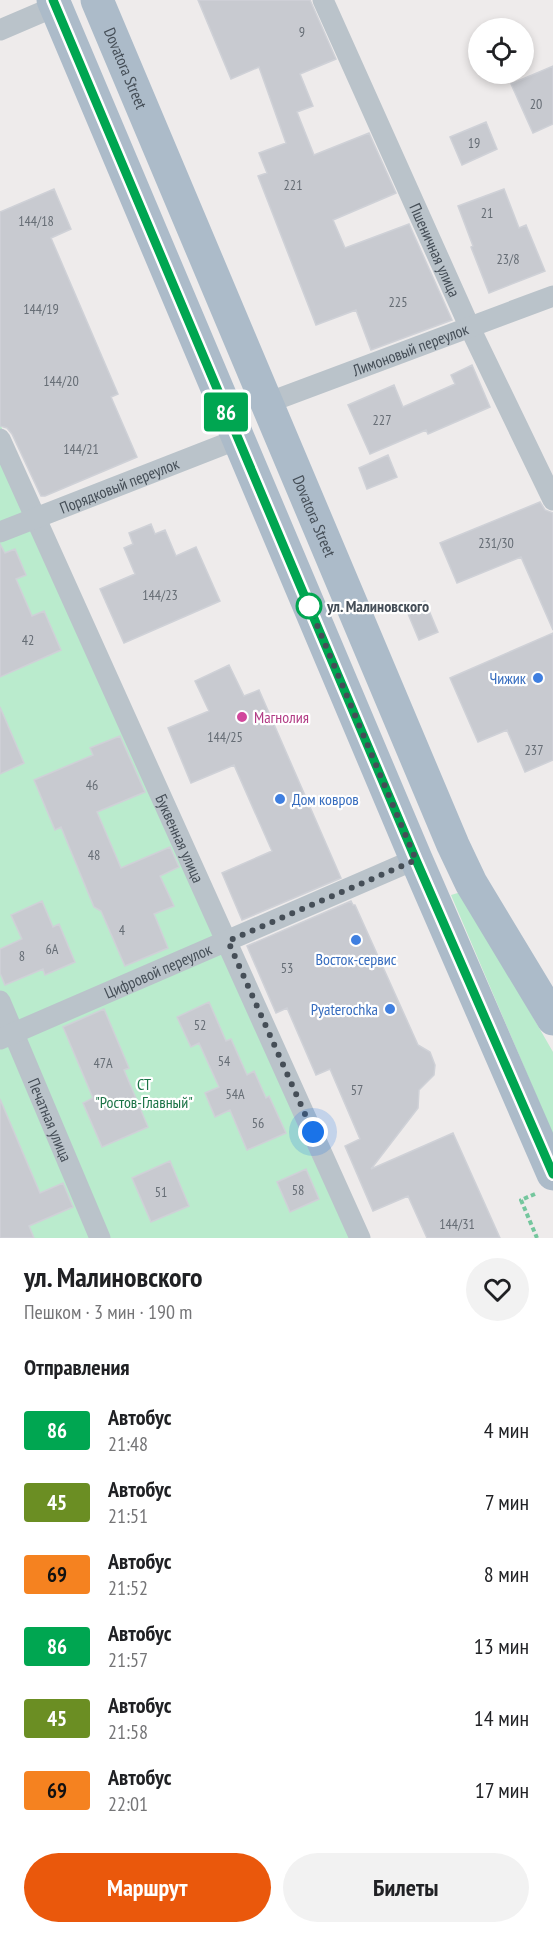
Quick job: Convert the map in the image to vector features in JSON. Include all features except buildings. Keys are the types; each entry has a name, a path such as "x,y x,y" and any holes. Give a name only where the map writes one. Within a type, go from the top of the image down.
{"main road":[{"name":"Dovatora Street","path":"97,0 453,844 471,883 553,1019"},
{"path":"55,3 416,860 548,1182"}],"street":[{"name":"Пшеничная улица","path":"323,0 470,328 553,500"},
{"path":"0,30 55,3"},
{"name":"Лимоновый переулок","path":"267,403 553,296"},
{"name":"Буквенная улица","path":"0,439 360,1238"},
{"name":"Порядковый переулок","path":"0,532 238,439"},
{"name":"Цифровой переулок","path":"7,1036 416,860"},
{"name":"Печатная улица","path":"0,1001 7,1036 100,1238"}],"path":[{"path":"537,1238 521,1200 548,1182"}],"green space":[{"name":"СТ \"Ростов-Главный\"","path":"0,424 367,1238 0,1238"},
{"path":"461,892 553,1052 553,1135 451,895"}],"bus line":[{"name":"86","path":"53,0 416,860 553,1174"}],"place":[{"name":"ул. Малиновского","path":"309,606"},
{"name":"Чижик","path":"538,678"},
{"name":"Магнолия","path":"242,717"},
{"name":"Дом ковров","path":"280,799"},
{"name":"Восток-сервис","path":"356,940"},
{"name":"Pyaterochka","path":"390,1009"}],"route":[{"path":"309,606 416,860 228,941 313,1132"}]}
